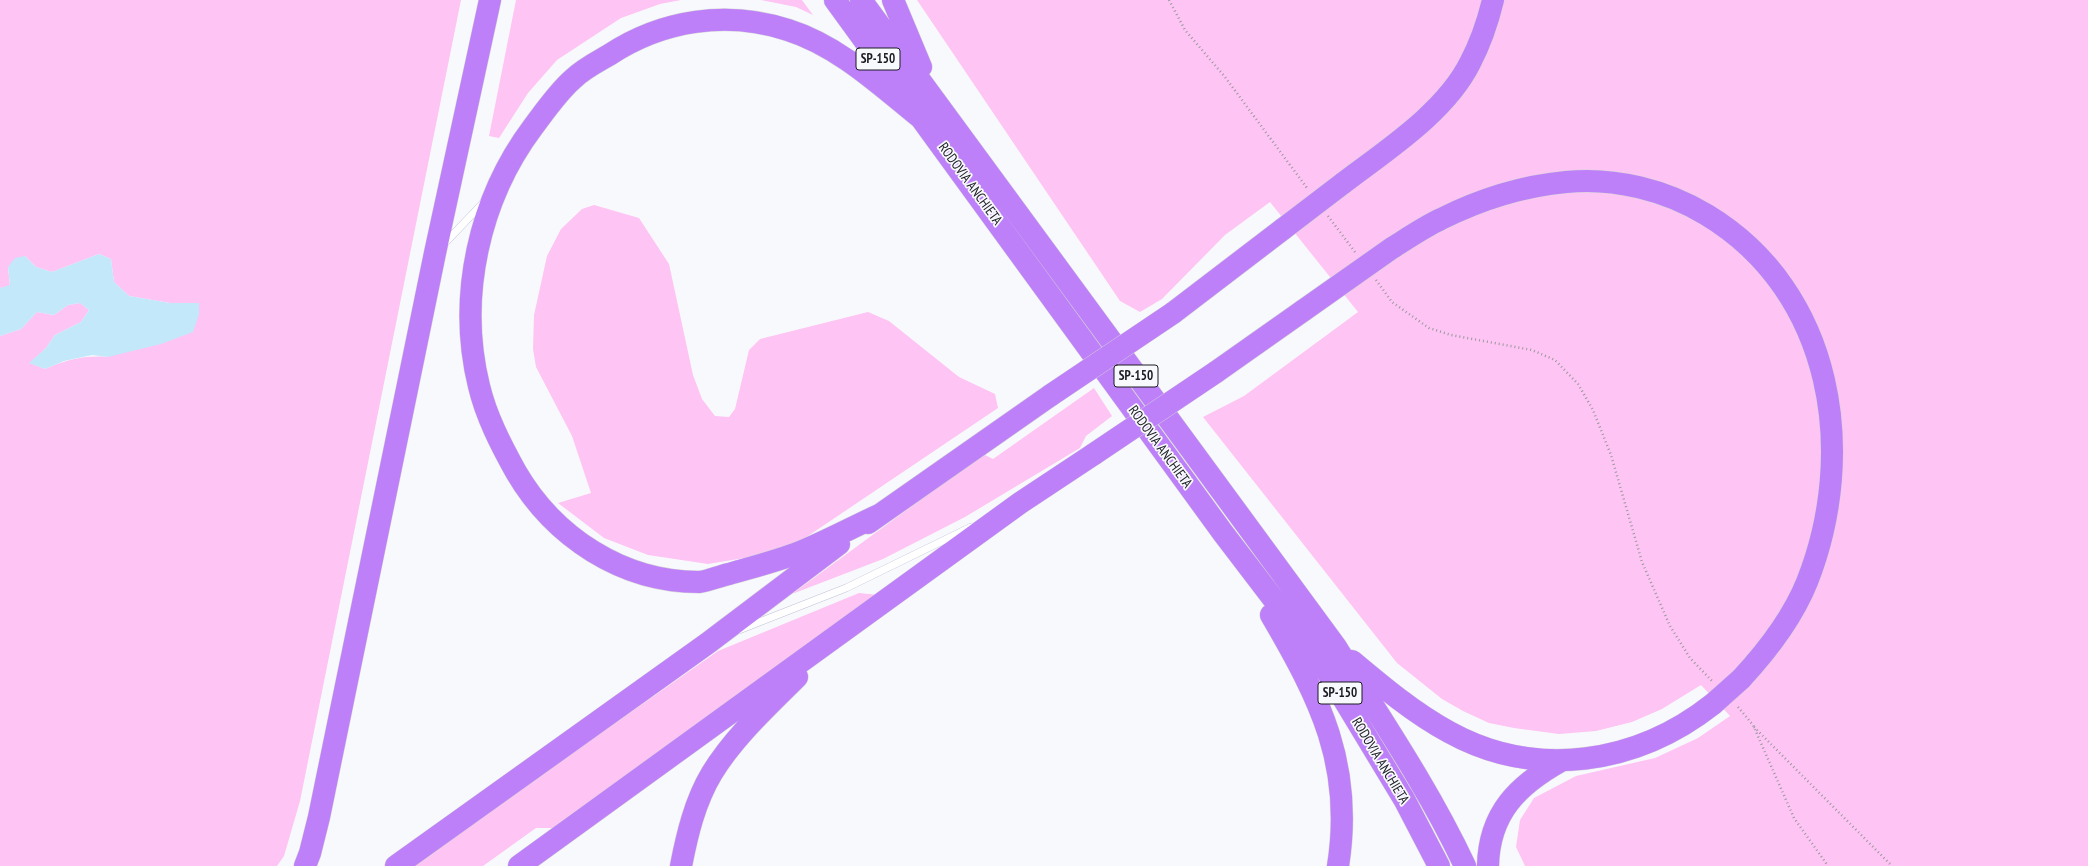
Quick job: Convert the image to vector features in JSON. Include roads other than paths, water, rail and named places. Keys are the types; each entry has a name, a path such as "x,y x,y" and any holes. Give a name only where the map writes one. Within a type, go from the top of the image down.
{"highway":[{"path":"305,866 310,854 319,817 435,253 490,0"},
{"name":"RODOVIA ANCHIETA","path":"835,0 1223,533 1320,660 1404,799 1439,866"},
{"name":"RODOVIA ANCHIETA","path":"861,0 1336,647 1404,753 1448,830 1465,866"},
{"path":"893,0 938,104"},
{"path":"396,866 708,643 879,515 1051,395 1173,313 1415,127 1453,89 1470,64 1486,26 1493,0"},
{"path":"879,515 802,552 763,565 702,582 653,576 616,565 585,548 563,531 544,512 527,490 497,435 479,387 473,357 470,324 471,289 476,256 495,190 518,147 547,108 573,78 632,40 673,26 708,20 743,21 788,30 827,47 847,59 922,119"},
{"path":"519,866 1020,503 1216,372 1392,248 1440,219 1477,204 1542,186 1566,182 1591,181 1624,184 1650,190 1687,204 1725,226 1769,267 1802,318 1816,351 1825,386 1831,420 1833,448 1832,477 1823,534 1806,584 1774,640 1741,679 1694,719 1652,742 1596,757 1561,761 1531,758 1481,746 1451,733 1414,711 1336,647"},
{"path":"1223,533 1302,669 1332,737 1342,807 1341,845 1338,866"},
{"path":"681,866 687,838 696,808 711,774 737,738 848,627"},
{"path":"1488,866 1495,826 1502,812 1512,798 1528,783 1561,761"}],"lane":[{"path":"435,253 495,190"},
{"path":"708,643 846,588 1020,503"}],"water":[{"path":"99,254 111,259 114,282 129,296 170,303 199,303 199,314 193,332 161,344 108,357 92,355 64,361 45,369 29,363 46,348 55,335 81,322 89,310 80,303 68,305 54,315 37,312 21,329 0,336 0,288 10,285 8,267 15,258 25,256 36,267 52,272"}]}
